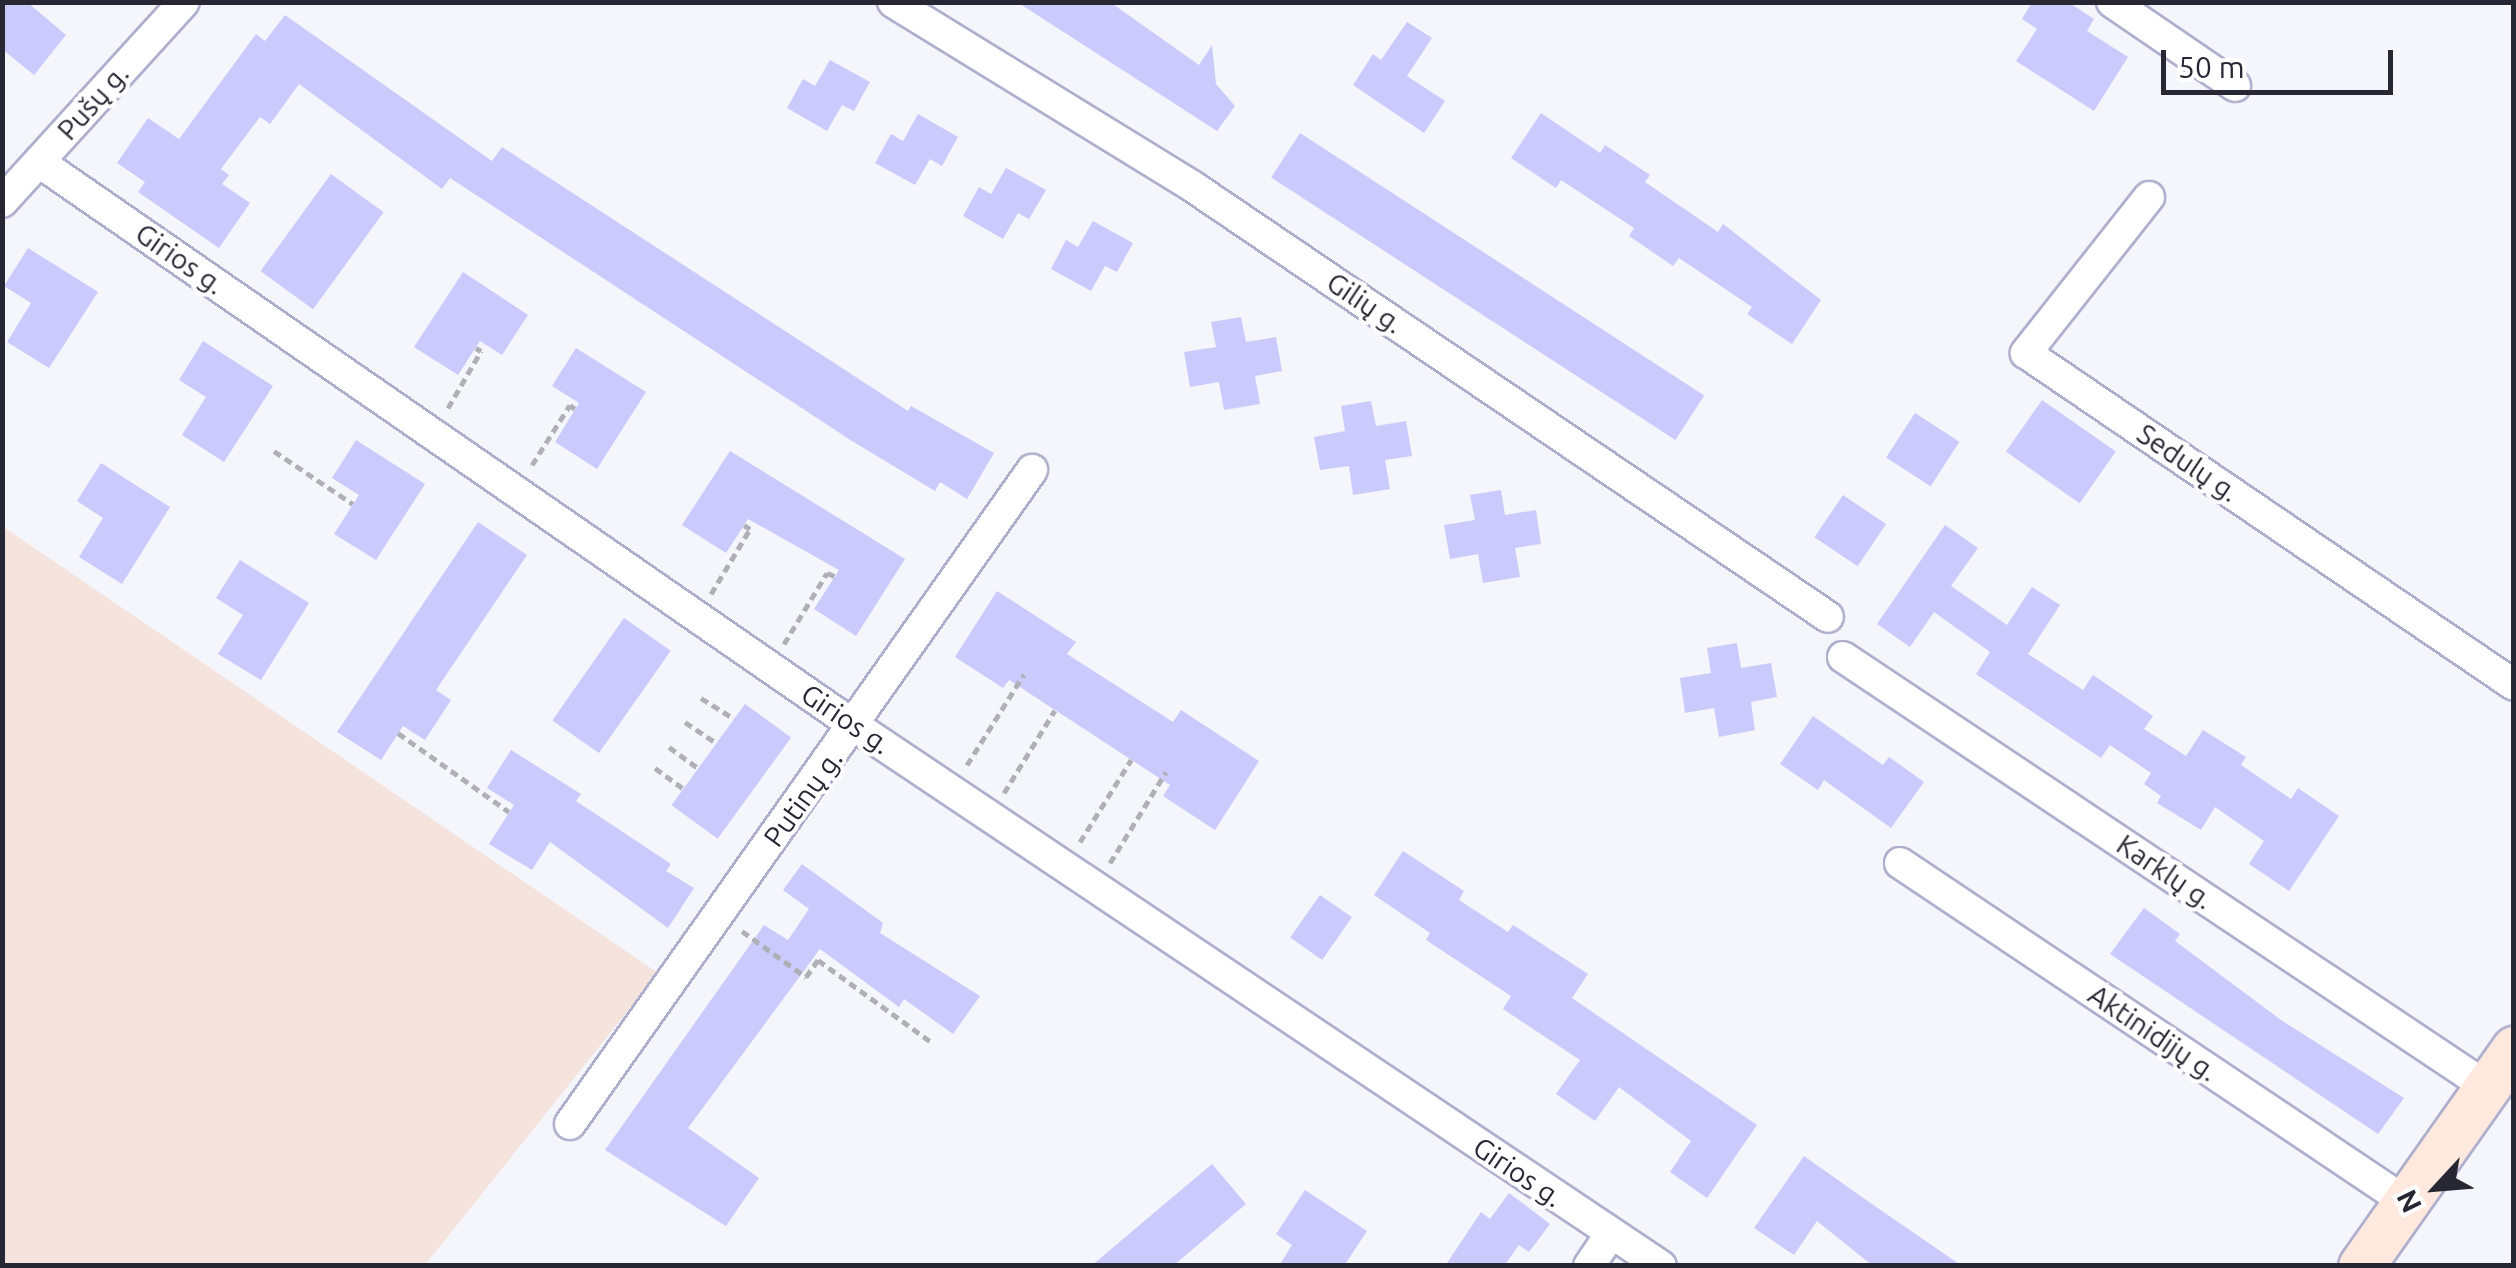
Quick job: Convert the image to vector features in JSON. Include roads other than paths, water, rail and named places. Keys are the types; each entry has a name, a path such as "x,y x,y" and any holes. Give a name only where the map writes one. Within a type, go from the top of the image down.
{"street":[{"name":"Pušų g.","path":"2,202 184,2"},
{"name":"Gilių g.","path":"893,2 1192,186 1828,616"},
{"path":"2112,2 2235,86"},
{"name":"Girios g.","path":"39,162 855,726 1661,1266"},
{"name":"Sedulų g.","path":"2149,197 2026,353 2514,685"},
{"name":"Putinų g.","path":"570,1124 855,726 1032,470"},
{"name":"Karklų g.","path":"1843,657 2487,1087"},
{"name":"Aktinidijų g.","path":"1900,863 2406,1202"},
{"path":"2361,1266 2514,1049"},
{"path":"1589,1266 1611,1233"}]}
